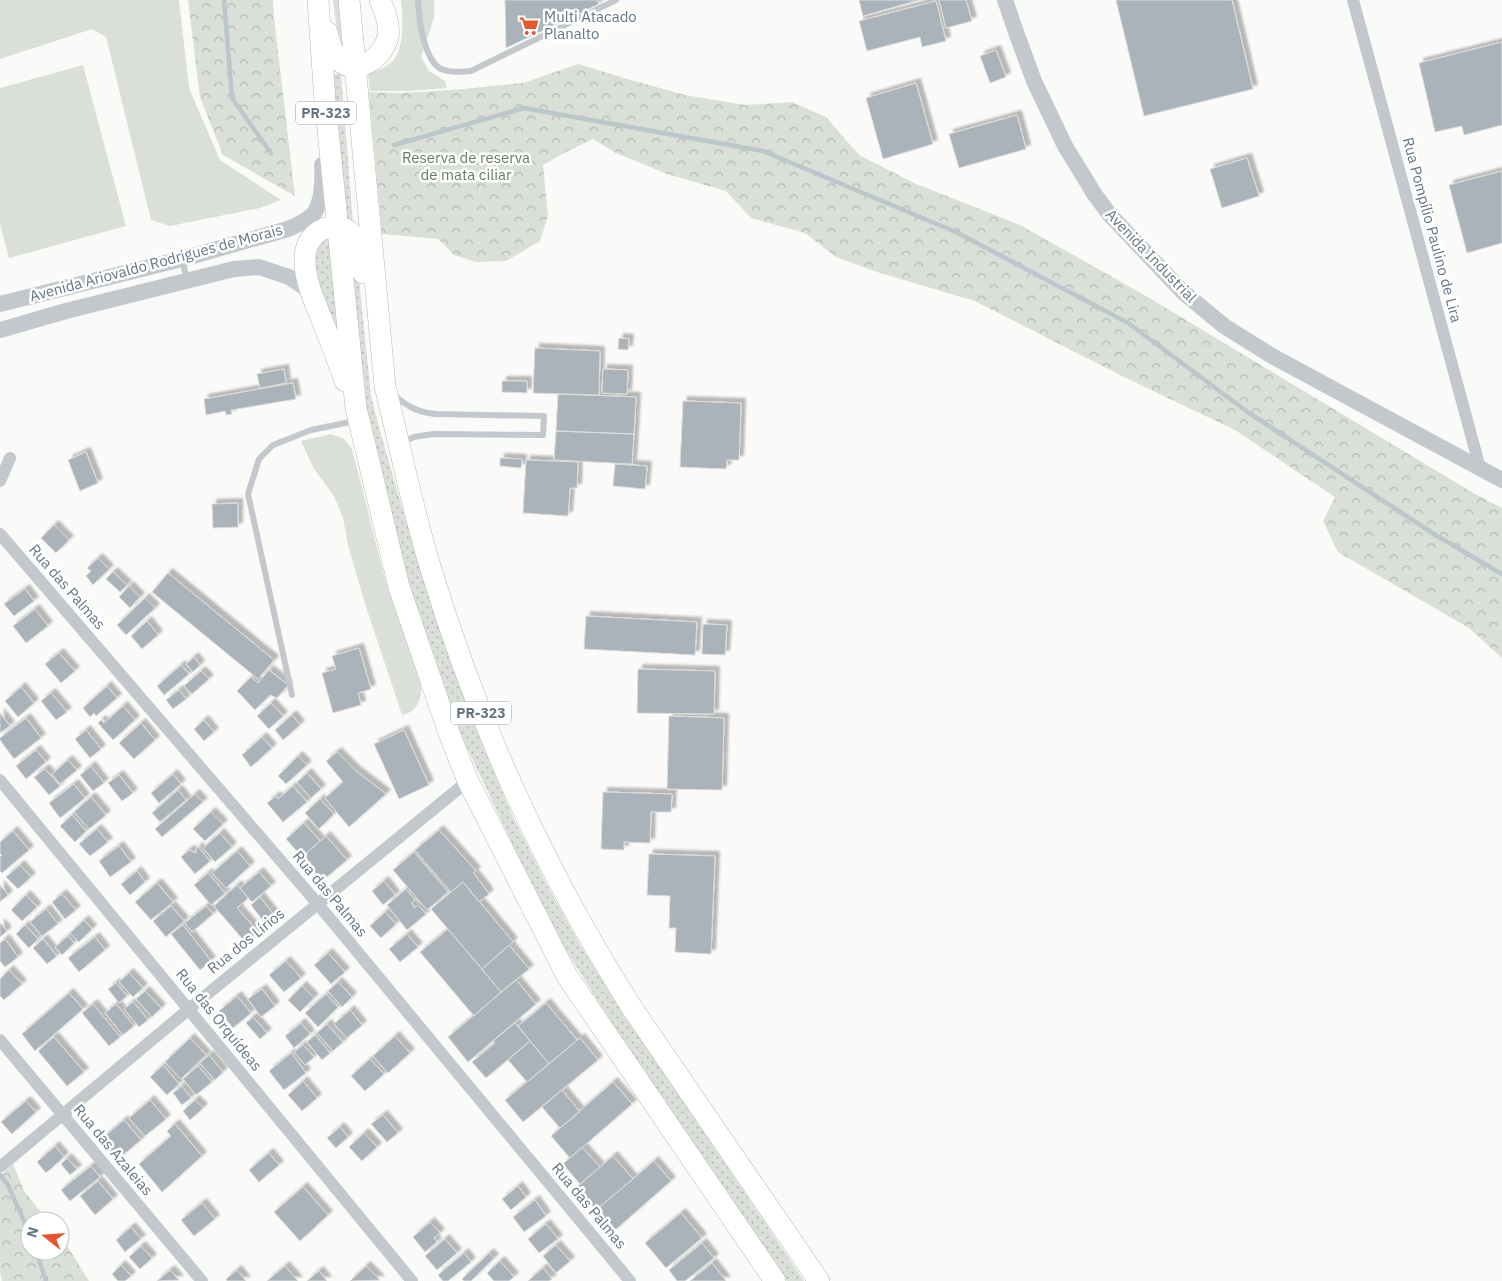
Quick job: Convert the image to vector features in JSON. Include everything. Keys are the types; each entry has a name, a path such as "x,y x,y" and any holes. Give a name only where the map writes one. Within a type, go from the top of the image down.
{"highway":[{"name":"PR-323","path":"318,0 337,227 358,415 398,587 449,733 468,780 571,983 775,1281"},
{"path":"318,0 332,51 343,65 354,67 375,59 384,48 388,37 388,25 380,0"},
{"name":"PR-323","path":"349,0 385,386 400,444 412,506 430,568 471,688 527,821 569,903 604,965 818,1281"},
{"path":"358,415 305,275 305,255 308,244 317,231 327,227 347,229 352,234 356,243 385,386"}],"street":[{"name":"Avenida Industrial","path":"1005,0 1034,81 1065,146 1095,195 1110,215 1183,292 1224,326 1257,347 1303,374 1502,480"},
{"name":"Rua Pompílio Paulino de Lira","path":"1352,0 1480,468"},
{"name":"Avenida Ariovaldo Rodrigues de Morais","path":"0,304 182,259 288,229 304,222 314,212 323,188 321,110 325,101"},
{"name":"Avenida Ariovaldo Rodrigues de Morais","path":"0,330 66,311 234,269 259,266 289,277 311,292"},
{"path":"0,481 10,458"},
{"name":"Rua das Palmas","path":"0,534 317,903 630,1281"},
{"name":"Rua das Orquídeas","path":"0,780 412,1281"},
{"name":"Rua dos Lírios","path":"1,1166 468,780"},
{"name":"Rua das Azaleias","path":"0,1040 202,1281"}],"lane":[{"path":"418,0 422,33 429,57 440,68 456,72 472,71 616,0"},
{"path":"182,259 187,280"},
{"path":"385,386 403,403 420,413 544,416 544,435 433,434 409,439 400,444"},
{"path":"292,695 248,494 259,459 273,444 358,415"}],"green space":[{"path":"0,0 179,0 189,88 220,160 281,200 260,208 170,226 151,220 106,37 92,29 0,59"},
{"path":"188,0 273,0 295,196 223,155 200,97"},
{"path":"333,0 339,0 342,45 338,39"},
{"path":"401,0 434,0 434,18 421,57 429,71 445,81 447,88 370,91 368,74 390,64 398,53 402,30"},
{"name":"Reserva de reserva de mata ciliar","path":"578,64 685,95 745,105 792,102 826,117 859,155 914,183 1020,225 1146,296 1475,494 1502,508 1502,658 1469,628 1338,552 1323,521 1335,497 1235,430 1128,379 975,301 880,273 836,257 805,233 751,218 726,191 667,174 616,153 593,139 543,165 548,216 540,241 506,261 476,262 454,255 438,239 382,234 369,92 403,93 523,83"},
{"path":"83,65 126,226 9,258 0,224 0,88"},
{"path":"332,74 341,74 353,223 345,217"},
{"path":"331,236 344,351 322,300 314,262 317,245"},
{"path":"346,244 358,270 371,395 406,521 453,666 478,734 512,815 580,945 804,1281 787,1281 613,1025 566,950 533,888 464,741 436,668 410,589 371,440"},
{"path":"331,434 343,438 352,449 386,582 421,681 421,694 418,704 407,714 402,715 366,607 348,545 343,518 334,496 314,469 301,441"},
{"path":"13,1164 24,1191 40,1211 20,1211 20,1261 70,1261 70,1251 89,1281 2,1281 0,1272 0,1176"}],"building":[{"name":"Multi Atacado Planalto","path":"505,0 597,0 599,4 506,48"},
{"path":"859,0 919,0 863,16"},
{"path":"939,0 966,0 972,21 946,28"},
{"path":"1116,0 1232,0 1253,89 1144,116"},
{"path":"936,1 946,41 922,47 920,37 867,51 859,21"},
{"path":"1502,42 1502,125 1464,135 1462,126 1435,132 1419,63"},
{"path":"996,50 1006,77 990,83 980,56"},
{"path":"916,83 933,144 883,159 866,98"},
{"path":"1017,115 1026,149 959,168 949,134"},
{"path":"1247,158 1259,196 1222,208 1210,169"},
{"path":"1502,171 1502,243 1467,253 1449,185"},
{"path":"619,338 629,339 628,350 618,349"},
{"path":"535,348 600,351 599,395 533,393"},
{"path":"284,369 286,383 260,388 257,374"},
{"path":"603,369 628,370 627,394 602,393"},
{"path":"502,381 527,381 527,393 502,392"},
{"path":"293,383 296,399 231,410 232,414 226,415 225,411 206,415 204,399"},
{"path":"558,394 636,397 634,434 556,431"},
{"path":"683,401 741,403 739,460 727,460 726,469 680,467"},
{"path":"556,431 634,434 632,464 554,460"},
{"path":"86,452 98,483 80,491 68,460"},
{"path":"500,458 522,459 521,468 500,466"},
{"path":"526,460 578,462 577,488 570,488 568,516 523,513"},
{"path":"615,464 647,466 645,489 613,486"},
{"path":"238,503 238,527 213,528 212,504"},
{"path":"54,525 69,540 56,553 41,538"},
{"path":"98,558 109,569 93,585 86,576 91,571 87,568"},
{"path":"113,572 127,585 120,592 106,579"},
{"path":"168,573 274,660 258,679 152,592"},
{"path":"129,586 140,597 130,608 119,597"},
{"path":"25,589 34,601 14,616 4,604"},
{"path":"145,598 155,608 126,635 117,625"},
{"path":"35,609 48,626 26,643 13,626"},
{"path":"586,616 697,622 695,655 584,649"},
{"path":"147,621 158,635 142,649 131,636"},
{"path":"703,624 727,625 725,655 702,654"},
{"path":"359,648 371,689 358,693 361,705 333,713 322,673 336,669 332,656"},
{"path":"59,653 75,671 61,683 45,664"},
{"path":"194,657 200,665 193,672 186,664"},
{"path":"181,665 189,674 164,695 157,686"},
{"path":"638,669 715,671 714,714 637,713"},
{"path":"269,670 288,685 277,698 270,695 255,710 237,691 251,677 258,683"},
{"path":"201,671 209,679 192,694 184,686"},
{"path":"107,686 117,698 96,716 94,713 90,717 83,708"},
{"path":"21,687 34,703 18,717 5,701"},
{"path":"179,690 186,699 173,709 166,700"},
{"path":"51,693 67,712 56,720 41,701"},
{"path":"271,703 283,716 269,729 257,716"},
{"path":"123,706 135,720 113,740 98,723 101,720 104,723"},
{"path":"0,713 10,726 0,733"},
{"path":"292,715 300,725 283,740 275,730"},
{"path":"669,716 724,718 722,790 667,789"},
{"path":"26,718 41,738 14,759 0,738"},
{"path":"204,720 214,732 204,741 194,729"},
{"path":"141,723 155,740 134,759 119,743"},
{"path":"86,730 101,749 90,758 75,739"},
{"path":"404,730 429,785 399,799 374,744"},
{"path":"262,737 272,748 251,767 242,755"},
{"path":"36,750 46,762 26,779 16,766"},
{"path":"337,752 356,771 386,794 349,827 325,798 343,782 326,761"},
{"path":"298,756 307,765 286,784 278,776"},
{"path":"68,760 77,770 60,784 52,774"},
{"path":"91,766 104,783 93,791 80,775"},
{"path":"45,769 60,786 49,795 34,777"},
{"path":"307,773 321,789 311,798 297,782"},
{"path":"173,774 181,784 159,803 151,793"},
{"path":"119,775 133,793 122,801 108,783"},
{"path":"74,784 85,798 60,818 49,803"},
{"path":"293,786 307,802 283,822 267,803 276,796 278,799"},
{"path":"178,790 186,800 160,822 152,813"},
{"path":"603,792 672,794 671,812 651,812 650,843 624,842 624,850 601,849"},
{"path":"195,794 203,802 162,837 155,829"},
{"path":"91,797 106,815 89,829 74,812"},
{"path":"320,799 334,814 319,829 305,813"},
{"path":"211,812 223,824 205,841 193,829"},
{"path":"72,815 86,831 75,842 60,826"},
{"path":"304,823 320,841 302,857 286,839"},
{"path":"97,829 108,842 90,856 79,844"},
{"path":"439,830 476,871 473,873 489,894 479,902 463,882 451,892 415,850"},
{"path":"13,831 29,850 2,873 0,871 0,857 2,855 0,854 0,842"},
{"path":"220,833 232,847 215,862 203,848"},
{"path":"326,836 347,860 322,881 302,857"},
{"path":"119,846 131,862 110,877 99,861"},
{"path":"198,847 210,861 195,874 181,857 189,850 196,853"},
{"path":"237,851 250,866 226,888 212,873"},
{"path":"414,852 448,892 427,910 393,870"},
{"path":"649,854 715,856 711,954 675,952 676,928 669,928 670,896 647,895"},
{"path":"20,865 31,877 18,889 6,877"},
{"path":"137,871 145,882 130,895 121,884"},
{"path":"259,872 271,886 252,902 240,888"},
{"path":"208,873 225,893 211,905 194,885"},
{"path":"384,881 395,895 383,905 372,891"},
{"path":"463,882 513,942 482,969 431,909"},
{"path":"157,883 173,902 151,920 135,902"},
{"path":"0,885 8,895 0,902"},
{"path":"237,885 248,898 237,908 258,932 246,943 214,906"},
{"path":"406,889 415,900 411,903 415,908 418,905 426,914 407,930 387,905"},
{"path":"62,894 76,910 65,919 52,902"},
{"path":"26,895 37,907 22,921 11,910"},
{"path":"260,897 274,915 264,922 251,905"},
{"path":"171,906 184,921 166,937 153,921"},
{"path":"206,906 213,914 192,932 185,923"},
{"path":"46,909 58,924 42,936 30,922"},
{"path":"385,912 396,924 381,938 370,926"},
{"path":"84,920 92,929 79,942 70,933"},
{"path":"0,923 7,931 0,937"},
{"path":"25,925 38,939 29,948 16,934"},
{"path":"183,925 211,961 200,970 171,934"},
{"path":"448,929 501,992 474,1016 420,952"},
{"path":"407,934 418,947 400,962 389,949"},
{"path":"68,936 74,943 62,955 55,947"},
{"path":"95,937 105,950 79,972 68,958"},
{"path":"5,939 18,957 5,967 0,961 0,943"},
{"path":"43,939 57,956 47,964 33,948"},
{"path":"509,945 529,969 501,992 482,969"},
{"path":"328,953 345,972 331,984 314,965"},
{"path":"286,961 301,978 284,992 269,975"},
{"path":"9,970 22,984 4,1000 0,996 0,979"},
{"path":"129,973 143,988 133,997 119,982"},
{"path":"516,980 536,1004 468,1062 448,1037"},
{"path":"338,982 352,997 342,1007 328,991"},
{"path":"116,983 127,996 119,1003 108,989"},
{"path":"302,986 314,998 300,1012 288,1000"},
{"path":"262,989 275,1006 261,1017 248,999"},
{"path":"145,991 161,1008 152,1017 136,999"},
{"path":"69,993 83,1009 35,1051 22,1034"},
{"path":"326,994 338,1007 318,1027 305,1013"},
{"path":"237,996 251,1013 233,1028 219,1011"},
{"path":"133,1002 148,1020 139,1027 124,1009"},
{"path":"546,1003 577,1040 549,1064 518,1026"},
{"path":"93,1004 120,1037 109,1046 82,1013"},
{"path":"116,1004 134,1026 123,1035 105,1013"},
{"path":"350,1010 362,1025 347,1038 334,1024"},
{"path":"253,1017 267,1033 260,1039 246,1023"},
{"path":"301,1023 310,1034 294,1048 285,1036"},
{"path":"515,1023 530,1041 486,1078 472,1062"},
{"path":"327,1024 343,1042 333,1051 317,1033"},
{"path":"315,1035 330,1053 322,1060 307,1042"},
{"path":"395,1036 410,1053 388,1073 373,1056"},
{"path":"54,1037 84,1072 67,1086 38,1051"},
{"path":"190,1038 206,1055 181,1079 165,1062"},
{"path":"580,1038 598,1060 523,1122 505,1100"},
{"path":"530,1041 549,1064 527,1082 508,1060"},
{"path":"303,1045 314,1057 305,1065 294,1052"},
{"path":"291,1053 306,1073 284,1090 269,1071"},
{"path":"209,1055 223,1072 215,1080 200,1063"},
{"path":"370,1059 384,1074 365,1091 351,1076"},
{"path":"163,1065 179,1084 167,1095 150,1077"},
{"path":"198,1066 212,1082 196,1095 183,1079"},
{"path":"303,1081 317,1098 302,1111 288,1095"},
{"path":"613,1082 632,1104 570,1158 551,1136"},
{"path":"182,1086 191,1098 182,1105 173,1093"},
{"path":"562,1090 580,1112 560,1128 542,1107"},
{"path":"150,1100 166,1119 145,1136 129,1118"},
{"path":"195,1100 203,1108 190,1120 183,1111"},
{"path":"26,1101 36,1112 12,1134 1,1122"},
{"path":"383,1115 398,1133 387,1142 371,1124"},
{"path":"124,1120 141,1140 117,1160 100,1140"},
{"path":"175,1124 202,1156 162,1192 139,1164 171,1136 167,1131"},
{"path":"340,1127 348,1137 336,1148 327,1138"},
{"path":"364,1133 377,1147 362,1161 349,1147"},
{"path":"55,1146 64,1157 46,1173 37,1162"},
{"path":"582,1147 600,1167 580,1184 563,1164"},
{"path":"269,1153 279,1165 259,1182 249,1170"},
{"path":"613,1156 633,1179 596,1210 577,1187"},
{"path":"67,1158 77,1169 70,1175 61,1164"},
{"path":"654,1161 671,1181 614,1231 596,1210"},
{"path":"91,1166 100,1177 70,1201 61,1190"},
{"path":"98,1181 113,1199 95,1215 80,1196"},
{"path":"518,1186 526,1197 511,1210 502,1199"},
{"path":"303,1187 328,1215 300,1241 274,1212"},
{"path":"535,1200 546,1216 524,1232 513,1217"},
{"path":"202,1203 215,1219 194,1236 181,1220"},
{"path":"681,1213 702,1238 666,1268 645,1243"},
{"path":"430,1222 440,1233 434,1238 437,1242 425,1252 413,1237"},
{"path":"546,1224 558,1239 539,1253 528,1239"},
{"path":"131,1227 141,1239 125,1252 116,1240"},
{"path":"445,1239 457,1253 437,1270 425,1256"},
{"path":"702,1243 714,1258 685,1281 677,1281 669,1270"},
{"path":"556,1245 570,1261 556,1273 543,1256"},
{"path":"141,1246 152,1258 140,1269 129,1257"},
{"path":"464,1253 471,1262 448,1281 443,1281 438,1275"},
{"path":"489,1253 494,1258 471,1281 464,1281 462,1279"},
{"path":"500,1261 514,1277 509,1281 494,1281 487,1273"},
{"path":"712,1263 726,1281 690,1281"},
{"path":"121,1265 131,1276 125,1281 118,1281 112,1274"},
{"path":"285,1266 298,1281 267,1281"},
{"path":"366,1266 380,1280 350,1281"},
{"path":"543,1268 552,1279 549,1281 528,1281"},
{"path":"170,1270 179,1280 157,1281"},
{"path":"237,1270 246,1281 227,1281 226,1279"},
{"path":"319,1271 327,1281 307,1281"}],"waterway":[{"path":"224,0 232,98 271,153"},
{"path":"394,145 524,108 763,151 956,232 1128,323 1249,413 1437,536 1502,574"},
{"path":"0,1175 8,1185 20,1212"},
{"path":"39,1261 46,1281"}],"place":[{"name":"Multi Atacado Planalto","path":"529,26"}]}
